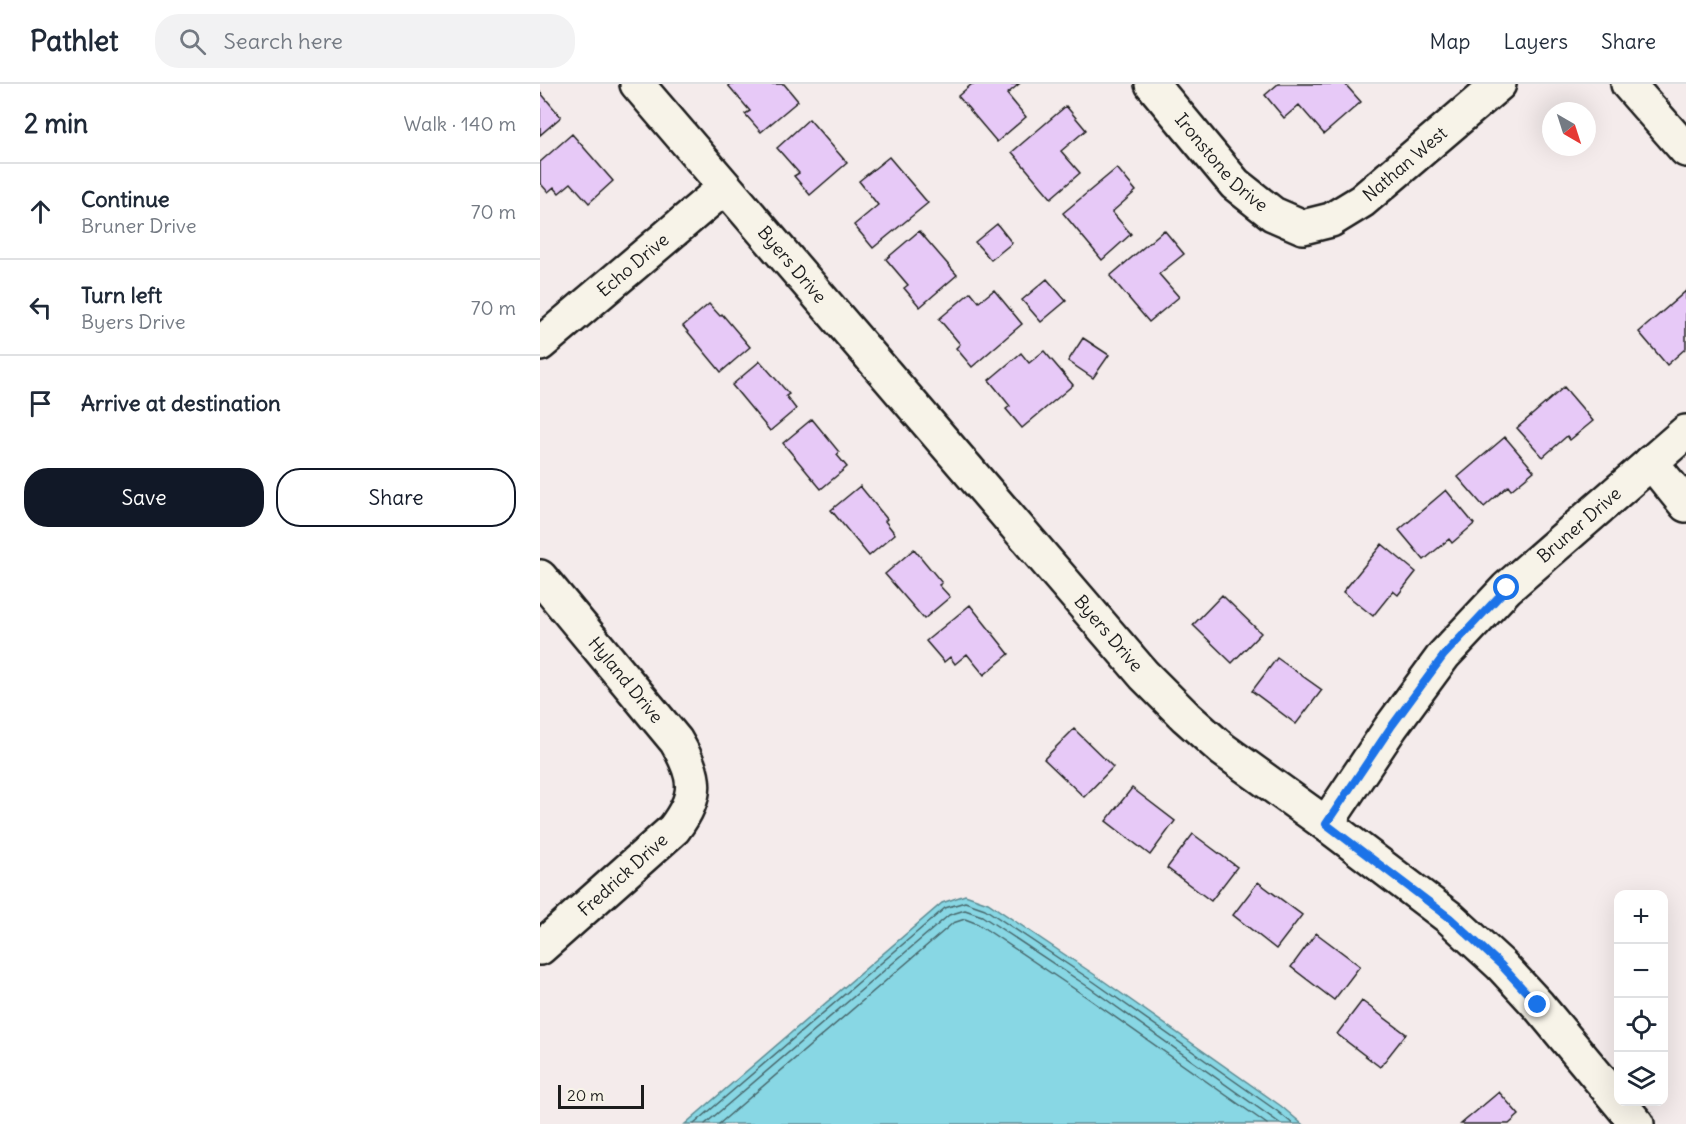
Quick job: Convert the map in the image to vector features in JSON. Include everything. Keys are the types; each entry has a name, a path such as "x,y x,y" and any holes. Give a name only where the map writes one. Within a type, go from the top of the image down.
{"street":[{"name":"Byers Drive","path":"637,84 1144,675 1186,717 1222,748 1450,918 1501,965 1538,1005 1637,1124"},
{"name":"Ironstone Drive","path":"1152,84 1235,184 1273,214 1303,227"},
{"name":"Nathan West","path":"1303,227 1331,220 1362,201 1499,84"},
{"path":"1628,84 1686,150"},
{"name":"Echo Drive","path":"540,344 724,188"},
{"name":"Bruner Drive","path":"1326,824 1391,727 1444,655 1507,588 1686,432"},
{"path":"1651,462 1686,505"},
{"name":"Hyland Drive","path":"540,577 676,741 689,764 693,792"},
{"name":"Fredrick Drive","path":"540,948 674,829 687,812 693,792"}],"water":[{"path":"965,895 988,903 1098,977 1281,1106 1302,1124 685,1124 942,903"}],"building":[{"path":"729,84 784,84 798,101 761,132 745,114 750,111"},
{"path":"972,84 1019,84 1007,94 1026,117 997,142 958,96"},
{"path":"1278,84 1345,84 1361,102 1324,134 1299,105 1284,118 1265,95"},
{"path":"540,92 561,117 540,135"},
{"path":"1066,106 1086,130 1061,151 1080,173 1051,198 1012,152"},
{"path":"809,119 847,163 810,195 794,176 799,173 777,148"},
{"path":"572,134 613,181 589,203 571,183 559,193 554,187 548,192 540,183 540,162"},
{"path":"889,157 928,203 873,248 854,225 878,205 859,181"},
{"path":"1117,168 1136,191 1112,212 1131,234 1102,260 1063,213"},
{"path":"997,224 1012,243 991,260 975,242"},
{"path":"1164,230 1184,254 1159,274 1179,297 1149,322 1110,276"},
{"path":"919,231 957,275 920,307 904,288 908,285 886,259"},
{"path":"1047,279 1066,301 1041,322 1022,300"},
{"path":"994,290 1022,324 972,367 956,348 960,344 939,319 971,292 979,302"},
{"path":"1686,291 1686,348 1667,365 1639,332"},
{"path":"709,304 720,316 722,314 750,347 721,372 683,326"},
{"path":"1083,338 1109,355 1093,378 1068,361"},
{"path":"1044,351 1073,385 1022,428 1006,409 1010,406 989,380 1021,353 1029,363"},
{"path":"760,361 789,394 786,396 796,409 770,431 732,385"},
{"path":"1564,387 1593,421 1570,440 1567,436 1543,457 1517,428"},
{"path":"812,419 839,452 837,455 847,467 821,489 783,443"},
{"path":"1505,437 1534,471 1511,490 1508,486 1484,507 1458,477"},
{"path":"860,486 887,519 885,521 895,534 869,556 831,510"},
{"path":"1446,490 1474,524 1452,543 1449,539 1424,560 1399,530"},
{"path":"1382,544 1416,572 1398,595 1393,591 1373,616 1343,592"},
{"path":"914,549 942,583 939,585 950,597 924,619 885,574"},
{"path":"1222,595 1261,633 1232,663 1193,625"},
{"path":"970,605 1009,654 984,675 967,654 955,664 950,657 944,662 926,641"},
{"path":"1277,658 1322,690 1296,724 1252,691"},
{"path":"1074,729 1113,767 1084,797 1044,759"},
{"path":"1132,788 1175,821 1150,855 1106,821"},
{"path":"1193,834 1237,867 1211,901 1167,868"},
{"path":"1258,882 1302,915 1276,949 1233,915"},
{"path":"1316,933 1360,966 1334,1000 1291,967"},
{"path":"1362,1001 1406,1034 1380,1067 1337,1034"},
{"path":"1499,1092 1519,1115 1509,1124 1461,1124"}],"route":[{"path":"1507,588 1444,655 1391,727 1326,824 1450,918 1501,965 1538,1005"}]}
